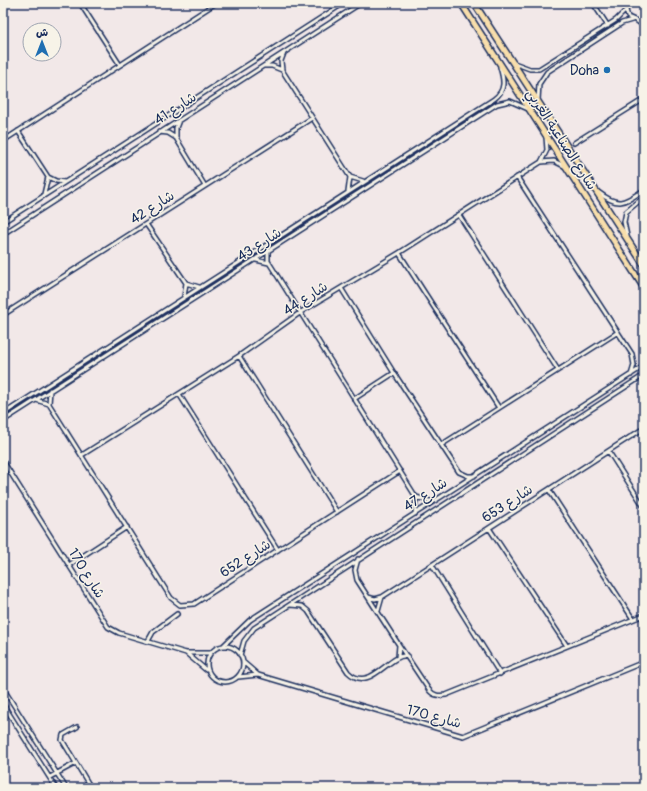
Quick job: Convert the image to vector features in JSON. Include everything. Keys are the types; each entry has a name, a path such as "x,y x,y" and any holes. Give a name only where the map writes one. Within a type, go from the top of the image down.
{"main road":[{"name":"شارع الصناعية الغربي","path":"461,3 644,288"},
{"name":"شارع الصناعية الغربي","path":"474,3 644,265"}],"street":[{"path":"87,3 81,5 120,65"},
{"path":"3,141 216,3"},
{"name":"شارع 41","path":"3,222 344,3"},
{"name":"شارع 41","path":"3,234 361,3"},
{"path":"593,3 608,26"},
{"path":"512,62 530,70 539,68 608,26 619,18 627,6"},
{"path":"627,6 627,15 632,20"},
{"path":"637,21 644,18"},
{"path":"538,102 538,84 547,72 622,24 632,20 637,21 644,26"},
{"path":"284,52 282,70 350,177 348,192"},
{"name":"شارع 43","path":"3,414 499,95 504,85 500,65"},
{"path":"262,66 272,66 282,70"},
{"path":"574,143 644,99"},
{"name":"شارع 43","path":"3,421 497,104 510,101 530,110"},
{"name":"شارع 42","path":"3,315 312,118"},
{"path":"176,138 176,128 180,119"},
{"path":"18,131 48,177 56,181 65,182"},
{"path":"159,132 168,133 176,138 205,186"},
{"path":"541,162 547,150 546,135"},
{"path":"541,162 554,161 568,168"},
{"name":"شارع 44","path":"82,455 239,356 301,312 399,253 541,162"},
{"path":"43,196 47,187 48,177"},
{"path":"350,177 364,181"},
{"path":"517,177 634,358 634,365 631,375"},
{"path":"596,190 610,201 620,203 625,202 644,190"},
{"path":"629,241 624,216 629,208 644,197"},
{"path":"459,215 558,370"},
{"path":"146,224 186,283 200,287"},
{"path":"268,251 269,263 416,497 415,514"},
{"path":"399,253 499,408"},
{"path":"254,260 262,260 269,263"},
{"path":"184,297 186,283"},
{"path":"342,288 394,373 459,472 468,476 474,476"},
{"path":"441,445 618,332"},
{"path":"239,356 337,512"},
{"name":"شارع 47","path":"222,646 250,620 644,366"},
{"path":"354,399 394,373"},
{"name":"شارع 47","path":"240,655 244,641 248,634 288,606 358,559 644,375"},
{"path":"35,400 49,404 50,390"},
{"path":"179,394 278,550"},
{"name":"شارع 652","path":"49,404 171,598 180,605 194,604 400,471"},
{"name":"شارع 653","path":"382,597 644,428"},
{"path":"609,452 644,507"},
{"name":"شارع 170","path":"3,461 108,627 119,632 186,653 210,653"},
{"path":"549,490 633,619"},
{"path":"416,497 433,502"},
{"path":"69,565 127,527"},
{"path":"489,528 567,646"},
{"path":"358,559 355,575 429,690 436,696 446,695 500,674 644,615"},
{"path":"432,565 500,674"},
{"path":"368,597 375,599 382,597"},
{"path":"378,612 378,604 382,597"},
{"path":"288,606 299,605 308,611 348,672 356,678 367,678 398,657 407,656"},
{"path":"148,641 153,632 177,614"},
{"path":"398,657 399,645"},
{"path":"222,646 234,649 240,655 243,662 243,668 238,677 230,682 221,682 212,678 207,670 207,661 210,653 222,646"},
{"name":"شارع 170","path":"186,653 207,670"},
{"name":"شارع 170","path":"243,662 258,674 463,736 644,662"},
{"name":"شارع 170","path":"238,677 258,674"},
{"path":"3,688 66,788"},
{"path":"3,704 56,788"},
{"path":"77,727 63,735 62,740 92,788"},
{"path":"50,777 76,762"}],"place":[{"name":"Doha","path":"607,70"}]}
